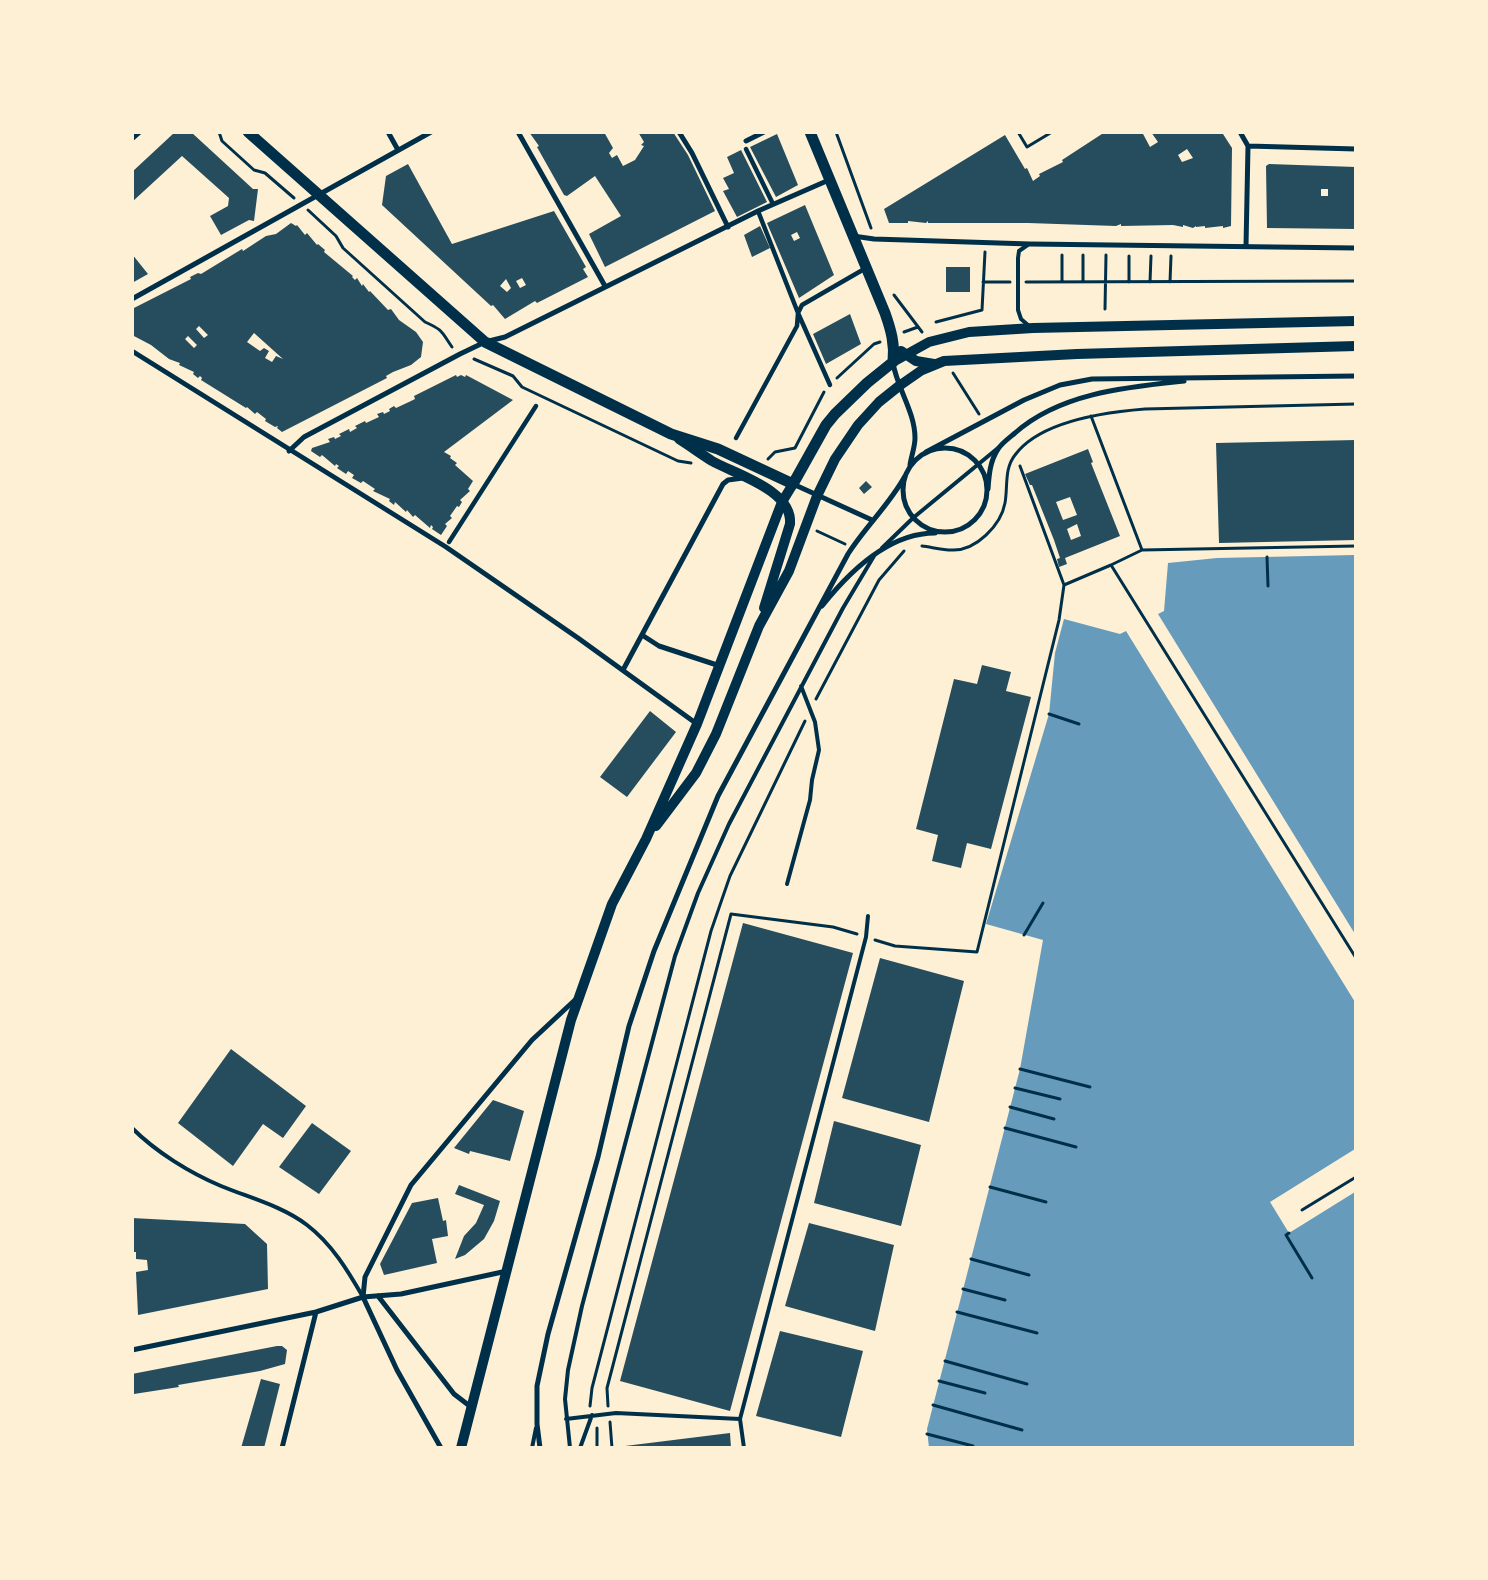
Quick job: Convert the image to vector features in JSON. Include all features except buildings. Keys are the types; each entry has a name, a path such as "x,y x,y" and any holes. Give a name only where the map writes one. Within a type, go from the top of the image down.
{"main road":[{"path":"248,132 484,342 671,434 713,462 767,489 782,502 790,518 760,626"},
{"path":"810,132 898,349 925,364 988,358 1356,346"},
{"path":"462,1448 571,1020 612,904 646,839 697,724 782,502 826,425 867,382 905,354 929,342 969,332 1033,328 1356,321"},
{"path":"893,336 893,362"},
{"path":"646,839 696,773 716,734 760,626 789,571 817,496 835,459 858,425 879,402 899,386 935,364"},
{"path":"671,434 718,449 793,484"}],"street":[{"path":"132,139 140,132"},
{"path":"388,132 398,150"},
{"path":"132,299 431,132"},
{"path":"518,132 606,286"},
{"path":"679,132 728,226"},
{"path":"746,140 764,132"},
{"path":"1240,132 1248,146 1246,246"},
{"path":"1248,146 1356,149"},
{"path":"746,149 773,204"},
{"path":"289,451 304,437 484,342 505,337 773,204 829,180"},
{"path":"758,212 830,385"},
{"path":"852,236 881,239 1030,244 1356,248"},
{"path":"736,438 797,326 798,312 802,304 866,268"},
{"path":"132,351 289,451 447,545 697,724"},
{"path":"893,362 899,386 910,414 915,438 910,467"},
{"path":"540,1448 537,1424 537,1386 548,1334 598,1157 629,1026 654,951 718,796 852,548 872,520 896,492 910,467 926,452 1024,400 1060,385 1092,379 1356,376"},
{"path":"813,618 850,575 874,556 904,537 938,532 950,533 962,530 973,523 982,514 987,502 992,460 998,448 1037,417 1061,406 1091,396 1136,386 1222,378"},
{"path":"447,545 536,406"},
{"path":"926,452 940,448 954,448 967,454 978,463 986,475 988,490"},
{"path":"905,476 903,490 905,505 912,518 924,527 938,532"},
{"path":"623,670 723,484 728,480 746,478"},
{"path":"793,484 872,520"},
{"path":"642,635 659,646 720,667"},
{"path":"441,1448 397,1370 363,1297 365,1276 411,1185 532,1040 580,995"},
{"path":"132,1350 316,1312 363,1297 467,1281 507,1271"},
{"path":"378,1296 454,1394 472,1407"},
{"path":"282,1448 316,1312"}],"lane":[{"path":"1030,244 1019,251 1018,310 1021,319 1033,328"},
{"path":"570,1448 566,1419 568,1370 582,1306 676,956 698,893 729,824 801,686 843,608 874,556 912,518 998,448"},
{"path":"787,884 810,800 812,780 819,750 819,738 811,709 801,686"},
{"path":"744,1448 740,1419 866,937 868,916"},
{"path":"132,1128 162,1152 189,1169 220,1186 289,1213 308,1226 341,1260 363,1297"},
{"path":"566,1419 609,1414 740,1419"},
{"path":"580,1448 592,1415"},
{"path":"532,1448 537,1424"}],"path":[{"path":"836,132 871,229"},
{"path":"1018,132 1027,147 1052,132"},
{"path":"936,322 982,310 985,249"},
{"path":"1062,255 1062,282"},
{"path":"1083,255 1083,282"},
{"path":"1105,309 1106,255"},
{"path":"1129,256 1129,282"},
{"path":"1150,282 1151,256"},
{"path":"1170,282 1171,256"},
{"path":"1021,282 1356,281"},
{"path":"984,282 1014,282"},
{"path":"890,288 922,332"},
{"path":"767,461 775,452 794,448 823,393 874,344"},
{"path":"951,370 980,416"},
{"path":"918,545 953,550 977,542 1001,516 1005,503 1009,466 1014,455 1024,445 1038,436 1066,423 1091,416 1145,409 1356,404"},
{"path":"1091,416 1142,550"},
{"path":"612,1448 607,1388 731,914 833,927 895,946 976,952 1059,620 1064,585 1020,466"},
{"path":"790,518 852,548"},
{"path":"1064,585 1142,550 1356,546"},
{"path":"592,1415 590,1401 592,1388 711,931 730,876 811,709 879,580 906,549 912,547"},
{"path":"1267,557 1268,586"},
{"path":"1111,565 1356,958"},
{"path":"1049,714 1079,724"},
{"path":"1024,935 1043,903"},
{"path":"1020,1069 1090,1087"},
{"path":"1015,1088 1060,1099"},
{"path":"1010,1107 1054,1119"},
{"path":"1005,1128 1076,1147"},
{"path":"1302,1210 1356,1177"},
{"path":"990,1187 1046,1202"},
{"path":"1289,1233 1286,1235 1312,1278"},
{"path":"971,1259 1028,1275"},
{"path":"963,1289 1005,1300"},
{"path":"957,1312 1037,1333"},
{"path":"945,1361 1026,1384"},
{"path":"939,1381 985,1393"},
{"path":"933,1405 1022,1430"},
{"path":"927,1434 974,1446"}],"water":[{"path":"1355,555 1355,934 1158,614 1164,611 1168,563 1217,558"},
{"path":"1064,619 1120,634 1126,631 1355,1002 1355,1149 1270,1202 1289,1233 1355,1192 1355,1447 929,1448 927,1429 1020,1069 1043,940 986,924 1049,714 1055,653"}]}
